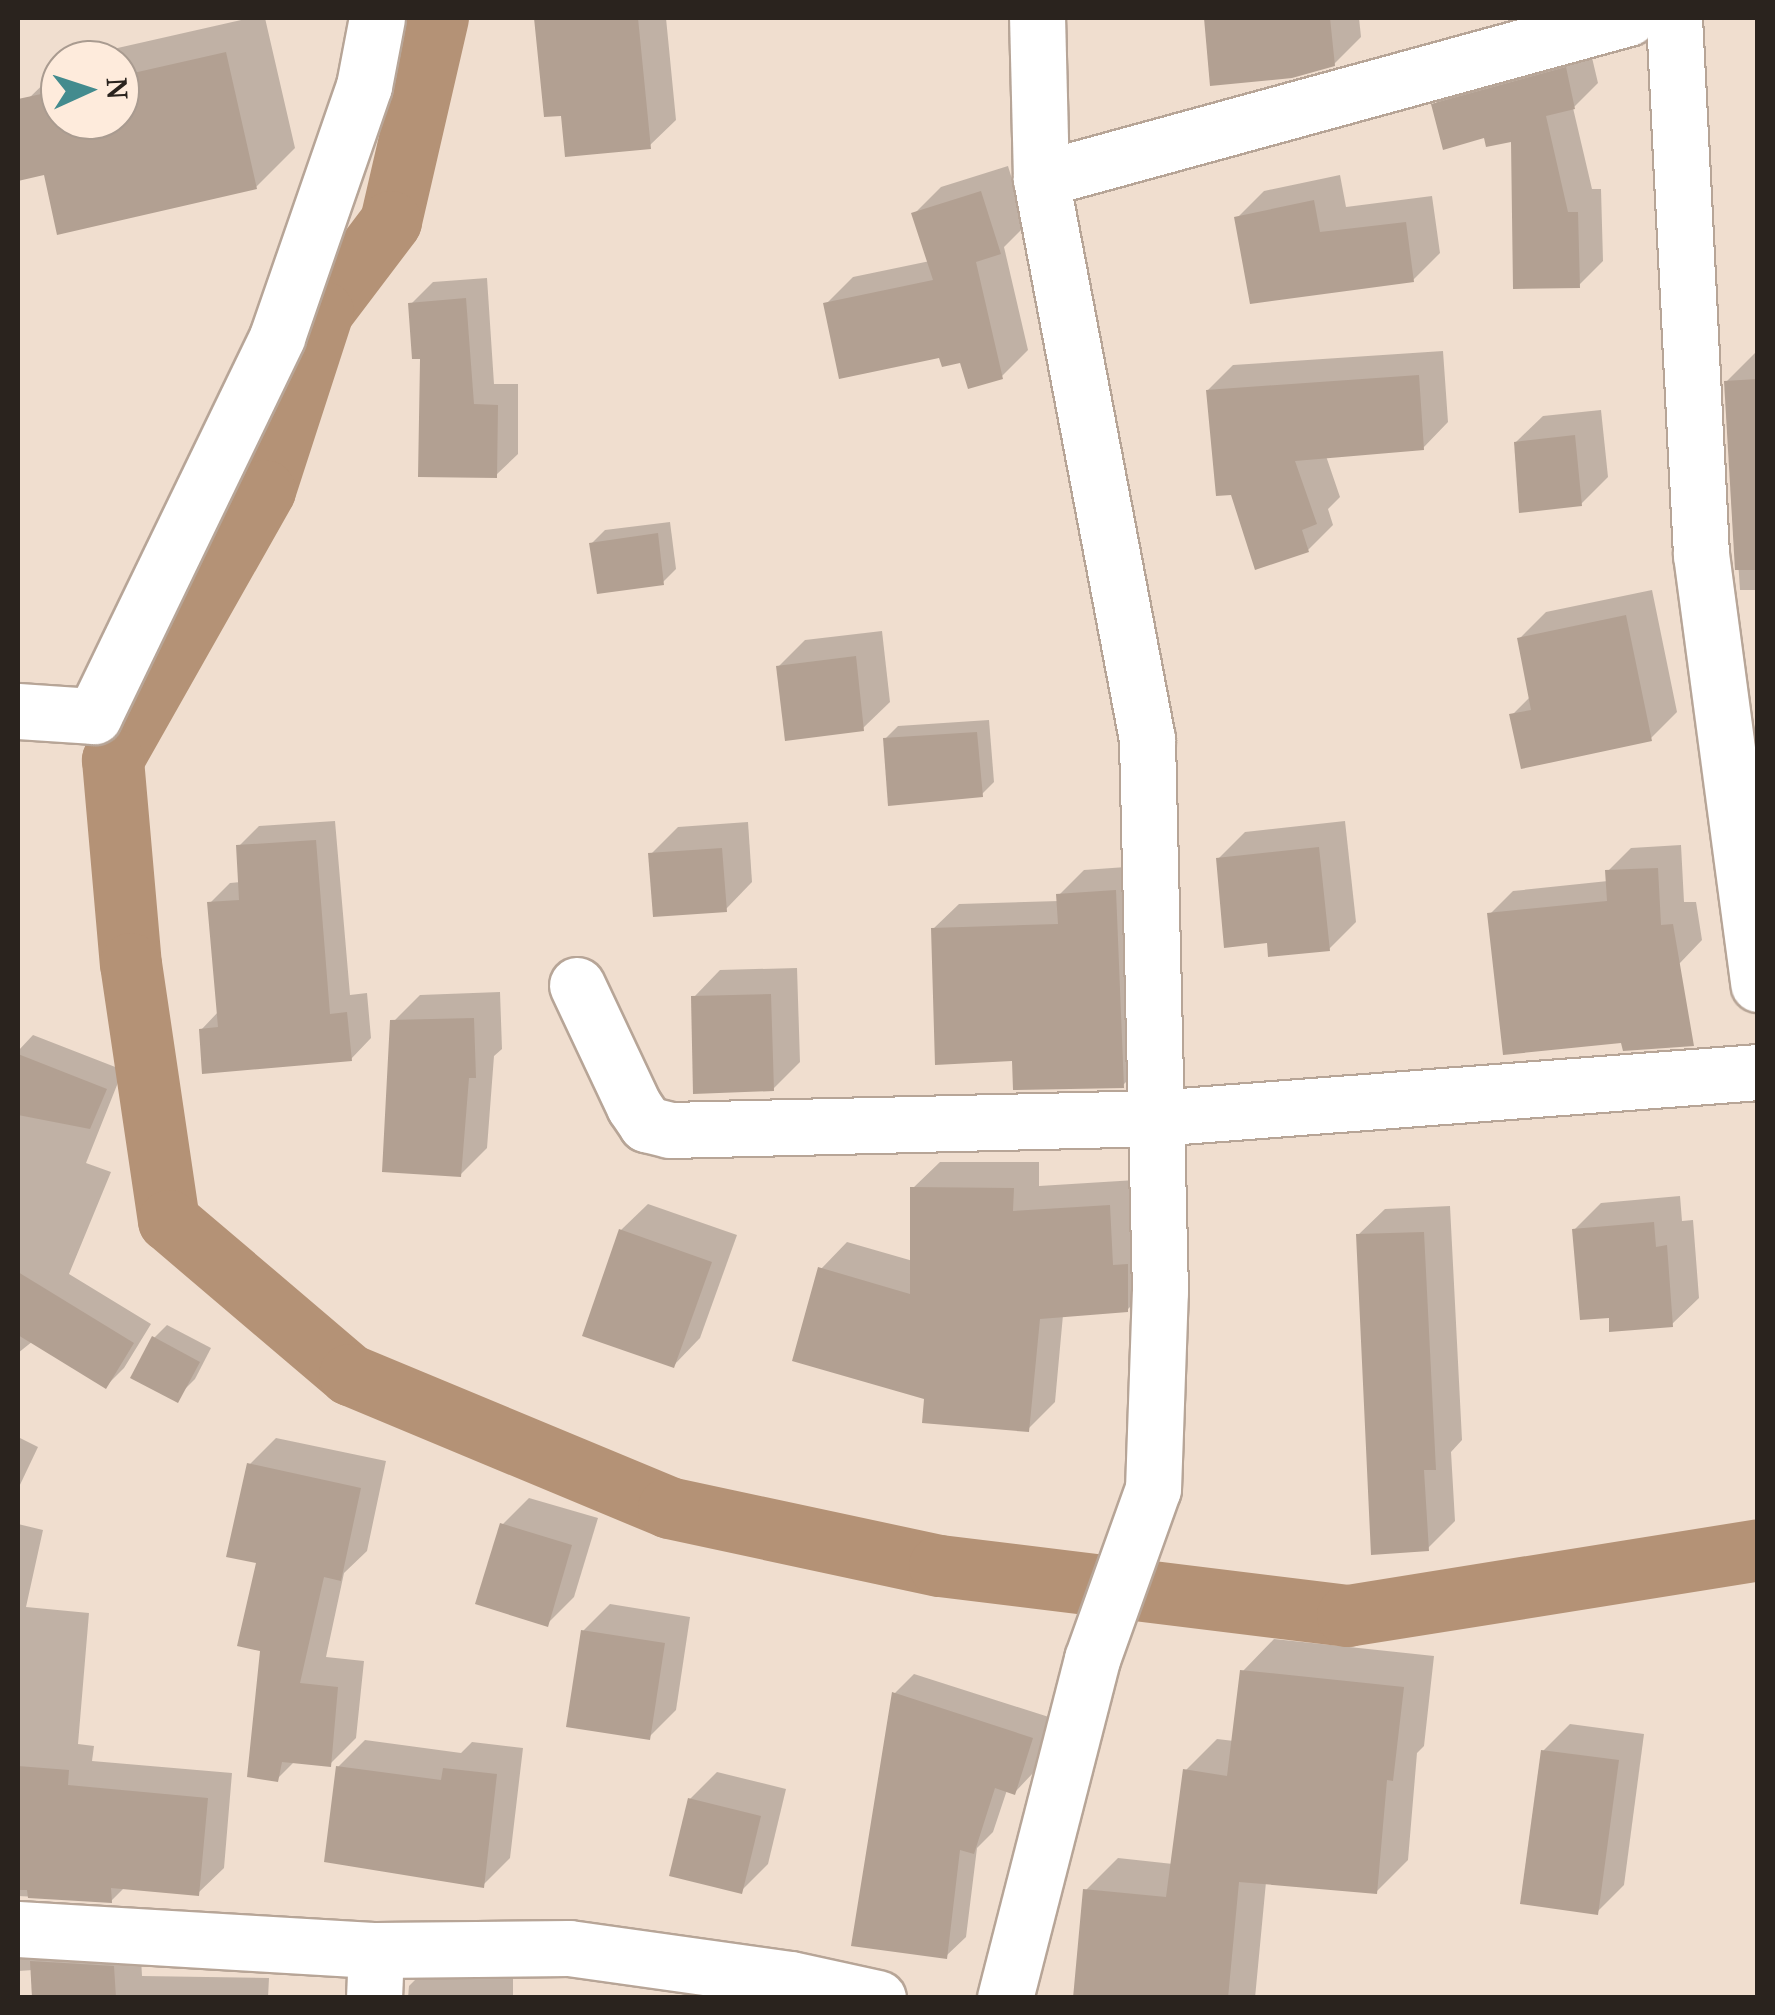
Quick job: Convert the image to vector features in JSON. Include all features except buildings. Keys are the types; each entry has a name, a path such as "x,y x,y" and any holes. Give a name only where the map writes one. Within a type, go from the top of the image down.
{"street":[{"path":"18,711 94,716 277,338 364,86 377,18"},
{"path":"1004,1998 1092,1660 1153,1489 1160,1292 1148,738 1041,179 1037,18"},
{"path":"1041,179 1628,18"},
{"path":"1674,18 1701,554 1754,910 1758,984"},
{"path":"577,985 646,1124 670,1130 1155,1118 1758,1072"},
{"path":"18,1929 375,1974 568,1948 790,1980 878,1998"}],"waterway":[{"path":"438,18 391,222 323,312 265,491 113,760 131,964 169,1221 350,1375 669,1508 940,1566 1348,1616 1758,1550"}]}
